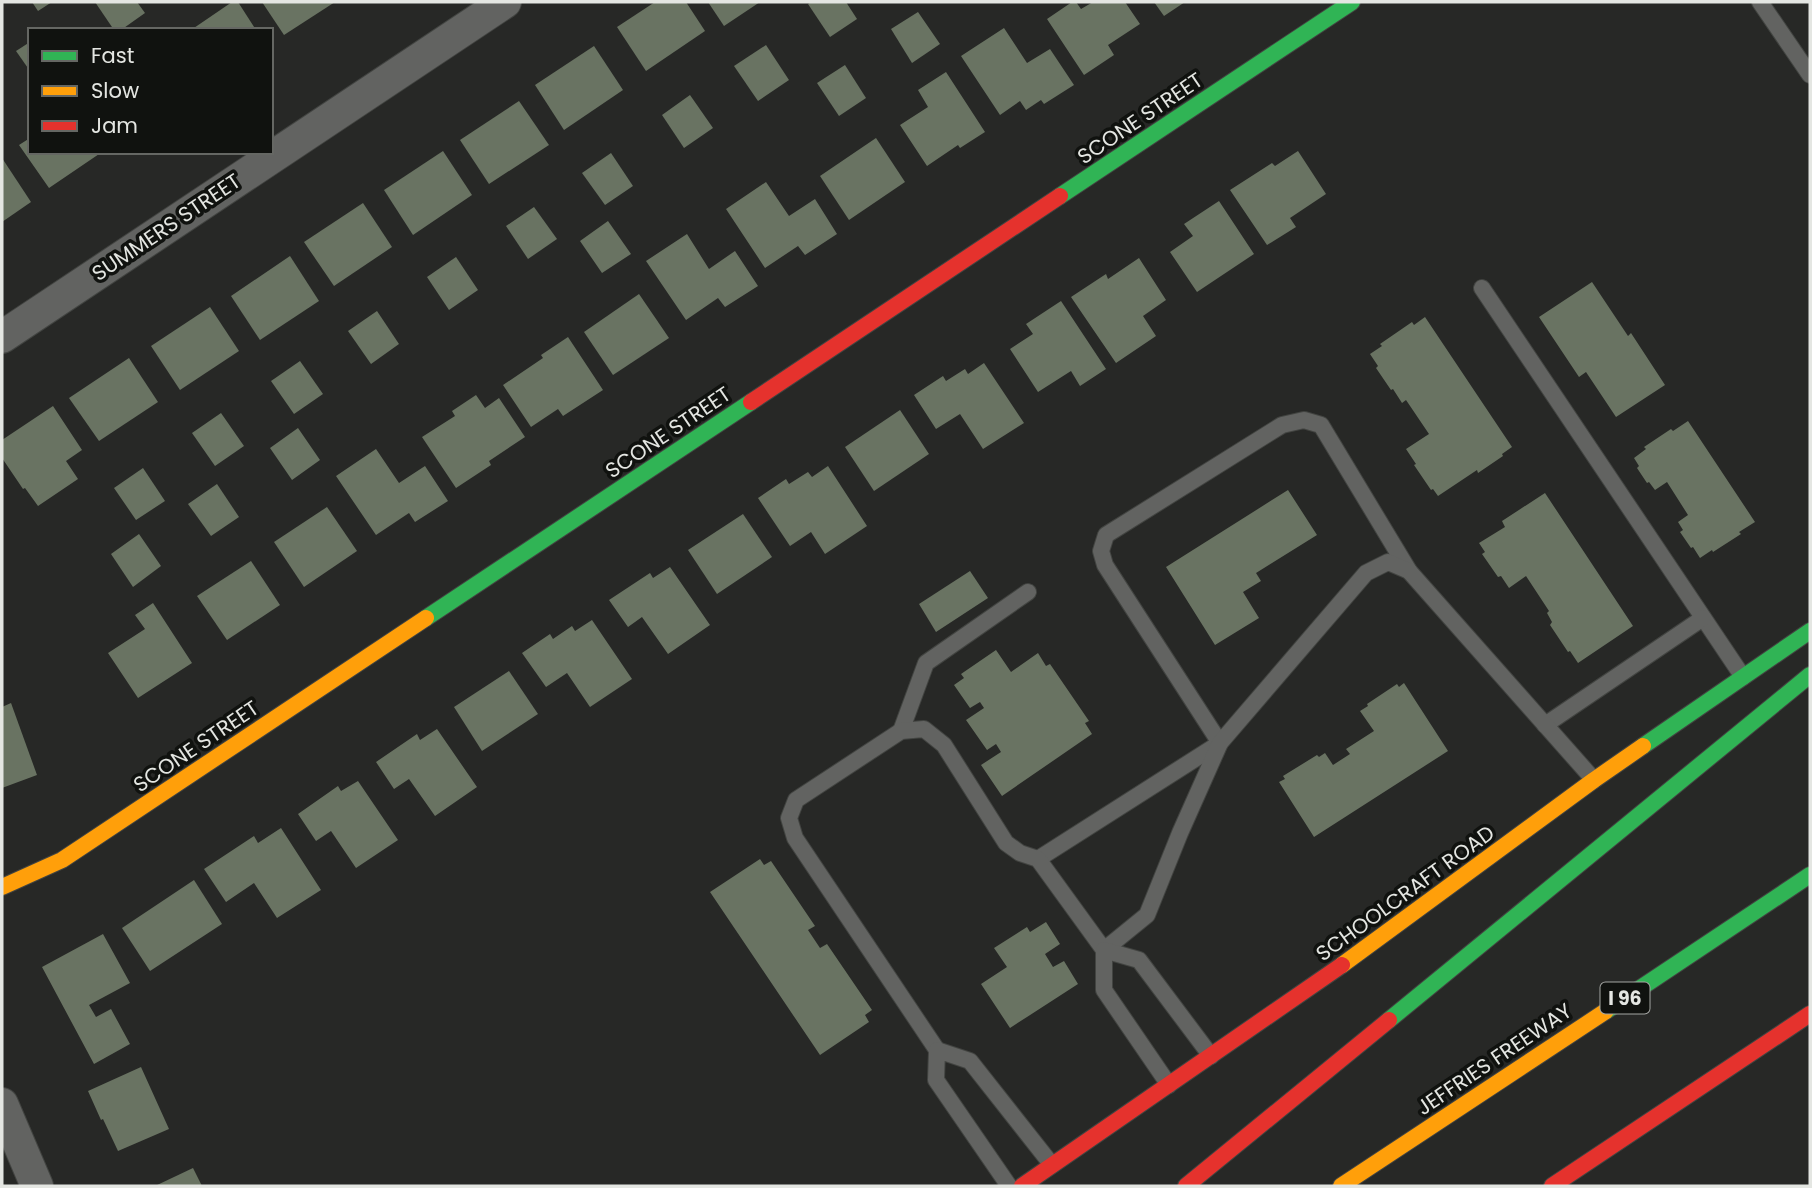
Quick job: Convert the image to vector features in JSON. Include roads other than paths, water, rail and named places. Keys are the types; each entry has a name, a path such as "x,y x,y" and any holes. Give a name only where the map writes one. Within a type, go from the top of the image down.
{"main road":[{"name":"SCONE STREET","path":"2,887 62,860 1352,2"},
{"name":"SCHOOLCRAFT ROAD","path":"1022,1186 1350,960 1594,780 1810,631"},
{"path":"1186,1186 1810,675"},
{"name":"JEFFRIES FREEWAY","path":"1341,1186 1810,875"},
{"path":"1552,1186 1810,1014"}],"street":[{"name":"SUMMERS STREET","path":"2,337 505,2"},
{"path":"2,1104 37,1186"}],"lane":[{"path":"1760,2 1810,75"},
{"path":"1482,288 1743,677"},
{"path":"1220,743 1105,565 1101,551 1106,536 1282,425 1304,420 1321,425 1409,571 1594,780"},
{"path":"1104,950 1147,915 1220,743 1366,573 1388,562 1409,571"},
{"path":"901,731 926,663 1028,592"},
{"path":"1545,725 1703,618"},
{"path":"1009,1186 936,1080 937,1050 795,838 789,818 796,800 901,731 924,729 944,745 1006,843 1020,853 1038,859 1104,950 1104,990 1169,1085"},
{"path":"1038,859 1220,743"},
{"path":"1104,950 1139,960 1211,1056"},
{"path":"937,1050 970,1061 1052,1165"}]}
